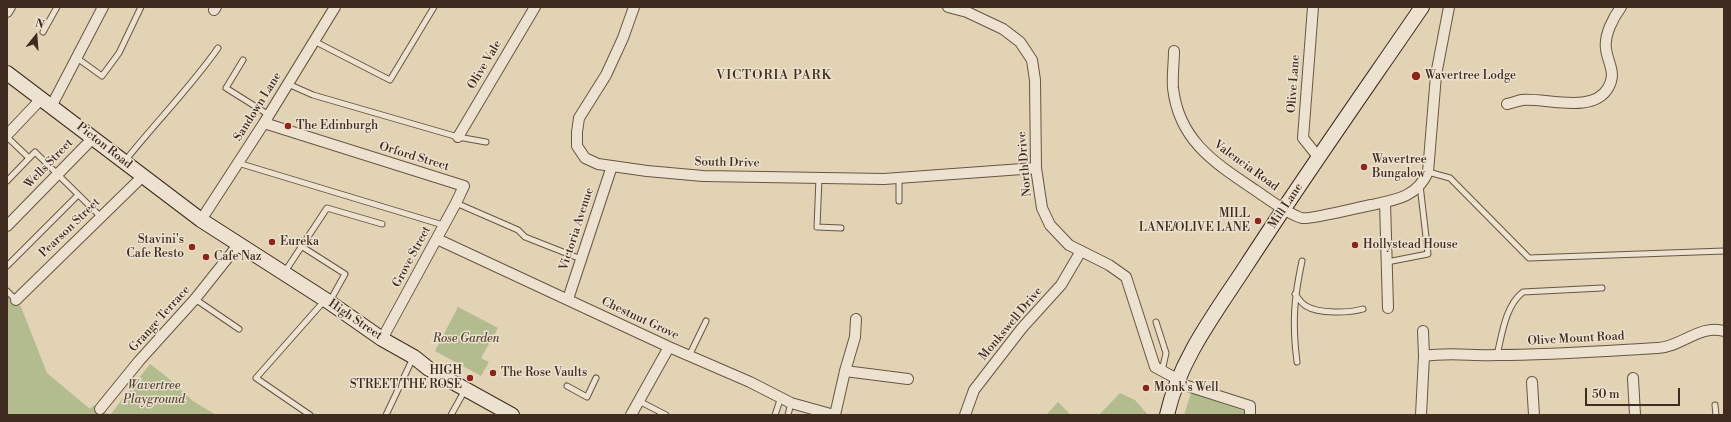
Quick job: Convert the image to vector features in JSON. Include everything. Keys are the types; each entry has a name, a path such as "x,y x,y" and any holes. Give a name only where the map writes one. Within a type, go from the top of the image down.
{"main road":[{"name":"Mill Lane","path":"1167,415 1178,382 1202,333 1283,208 1422,7"},
{"name":"Picton Road","path":"7,73 47,101 201,220"},
{"name":"High Street","path":"201,220 327,301 382,339 414,357 429,369 512,415"}],"street":[{"path":"7,12 10,7"},
{"path":"7,136 47,101 76,58 103,7"},
{"name":"Sandown Lane","path":"201,220 267,119 335,7"},
{"name":"Olive Vale","path":"458,137 535,7"},
{"name":"South Drive","path":"634,7 623,38 606,75 579,118 577,146 585,158 598,164 647,171 703,176 819,178 899,178 1036,168"},
{"name":"North Drive","path":"948,7 967,12 1004,29 1020,42 1032,60 1035,80 1036,168 1042,208 1050,225 1069,245 1109,264 1126,277 1155,367 1162,372"},
{"name":"Olive Lane","path":"1313,7 1303,138 1319,158"},
{"path":"1420,185 1428,172 1436,75 1449,7"},
{"path":"1507,104 1521,100 1583,103 1603,96 1610,86 1613,72 1606,49 1609,31 1613,17 1621,7"},
{"name":"Valencia Road","path":"1174,51 1174,93 1178,110 1189,134 1198,146 1214,162 1283,208 1303,218 1385,202 1414,192 1420,185"},
{"name":"Orford Street","path":"267,119 464,186"},
{"name":"Wells Street","path":"7,226 93,138"},
{"name":"Victoria Avenue","path":"568,299 612,166"},
{"name":"Pearson Street","path":"16,300 143,176"},
{"name":"Grove Street","path":"382,339 437,239 464,186"},
{"path":"1385,202 1388,308"},
{"name":"Chestnut Grove","path":"437,239 669,347 781,397 791,403 835,415"},
{"name":"Grange Terrace","path":"100,409 139,362 195,299 238,245"},
{"name":"Monkswell Drive","path":"965,415 974,390 1022,328 1061,285 1081,251"},
{"path":"835,415 845,371 856,337 856,319"},
{"name":"Olive Mount Road","path":"1424,356 1443,353 1497,355 1668,348 1695,333 1717,329 1724,331"},
{"path":"1421,415 1424,356 1423,330"},
{"path":"631,415 669,347"},
{"path":"845,371 908,379"},
{"path":"1162,372 1178,382 1250,406 1250,415"},
{"path":"1633,378 1635,415"},
{"path":"1532,382 1534,415"}],"lane":[{"path":"44,32 57,7"},
{"path":"76,58 102,76 119,53 141,7"},
{"path":"314,41 390,80 434,7"},
{"path":"124,162 153,126 198,76 218,48"},
{"path":"243,60 226,88 267,119"},
{"path":"288,84 313,95 458,137 486,142"},
{"path":"7,136 29,158"},
{"path":"7,181 35,152 101,217"},
{"path":"238,163 443,225"},
{"path":"1428,172 1450,178 1529,258 1724,251"},
{"path":"819,178 817,227 841,228"},
{"path":"899,178 899,201"},
{"path":"1387,262 1428,254 1420,185"},
{"path":"7,266 78,195"},
{"path":"456,203 518,230 525,237 581,259"},
{"path":"283,274 327,208 382,224"},
{"path":"301,246 345,274 327,301 256,378 310,415"},
{"path":"1297,362 1293,333 1295,294 1302,261"},
{"path":"1497,355 1505,321 1517,296 1523,292 1602,288"},
{"path":"7,291 16,300"},
{"path":"1295,294 1306,306 1329,312 1353,312 1363,308"},
{"path":"195,299 239,329"},
{"path":"689,356 706,321"},
{"path":"1156,322 1166,353 1162,372"},
{"path":"386,415 414,357"},
{"path":"567,386 587,397 596,378"},
{"path":"451,415 465,389"},
{"path":"774,415 781,397"},
{"path":"639,401 666,415"},
{"path":"788,415 791,403"},
{"path":"1715,405 1716,415"}],"green space":[{"name":"Wavertree Playground","path":"7,294 21,307 47,373 90,409 94,405 109,415 7,415"},
{"name":"Rose Garden","path":"458,307 498,328 481,358 489,362 481,376 435,351"},
{"name":"Wavertree Playground","path":"150,364 167,377 193,401 216,415 110,415"},
{"path":"1120,393 1135,400 1148,415 1099,415"},
{"path":"1191,393 1244,411 1244,415 1184,415"},
{"path":"1058,402 1071,415 1046,415"}],"place":[{"name":"Wavertree Lodge","path":"1416,76"},
{"name":"The Edinburgh","path":"288,126"},
{"name":"Wavertree Bungalow","path":"1364,167"},
{"name":"MILL LANE/OLIVE LANE","path":"1258,221"},
{"name":"Eureka","path":"272,242"},
{"name":"Hollystead House","path":"1355,245"},
{"name":"Stavini's Cafe Resto","path":"192,247"},
{"name":"Cafe Naz","path":"206,257"},
{"name":"The Rose Vaults","path":"493,373"},
{"name":"HIGH STREET/THE ROSE","path":"470,378"},
{"name":"Monk's Well","path":"1146,388"}],"district":[{"name":"VICTORIA PARK","path":"774,76"}]}
